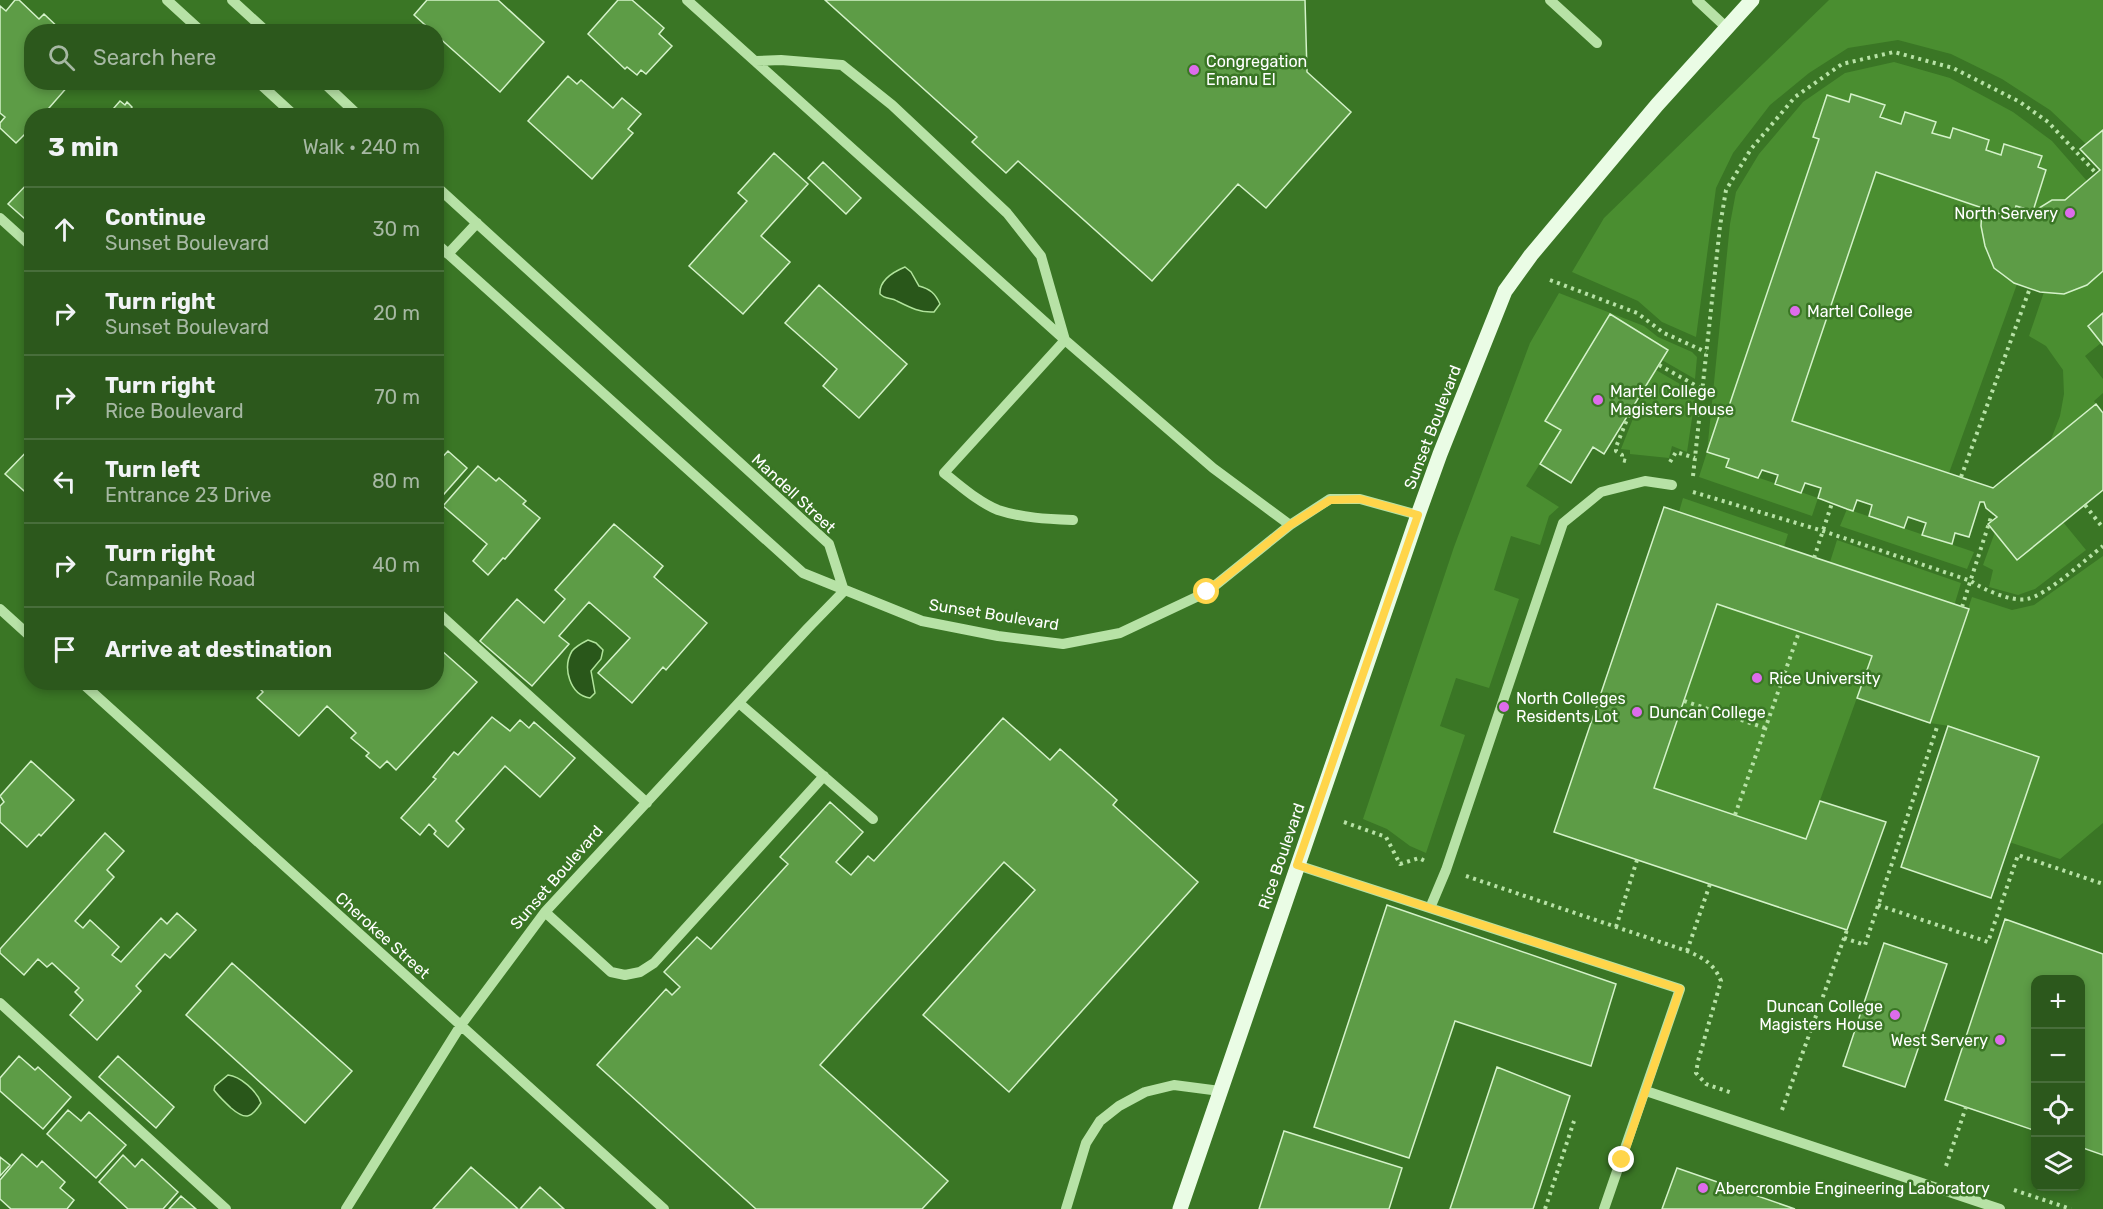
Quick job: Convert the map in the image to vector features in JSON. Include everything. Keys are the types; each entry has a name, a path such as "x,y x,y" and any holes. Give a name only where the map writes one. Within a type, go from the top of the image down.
{"main road":[{"name":"Sunset Boulevard","path":"1418,515 1505,291 1531,255 1657,105 1752,0"},
{"name":"Rice Boulevard","path":"1180,1209 1418,515"}],"street":[{"path":"166,0 192,24"},
{"path":"232,0 258,24"},
{"path":"687,0 1065,340 1213,468 1290,525"},
{"path":"1550,0 1597,43"},
{"path":"1697,0 1727,28"},
{"path":"756,61 781,60 842,65 892,105 1007,213 1041,256 1065,340"},
{"path":"267,90 286,108"},
{"path":"331,90 351,108"},
{"name":"Mandell Street","path":"444,193 829,544 844,591"},
{"path":"0,218 24,239"},
{"path":"448,254 477,223"},
{"path":"444,250 803,573 844,591"},
{"path":"1065,340 944,473 974,497 998,510 1034,518 1073,520"},
{"path":"1430,908 1446,870 1563,524 1601,492 1645,481 1672,485"},
{"name":"Sunset Boulevard","path":"346,1209 460,1025 545,912 844,591 922,621 998,636 1063,644 1120,633 1207,592 1290,525 1330,500 1360,499 1418,515"},
{"path":"0,609 24,631"},
{"path":"444,618 646,802"},
{"name":"Cherokee Street","path":"90,690 664,1209"},
{"path":"739,702 873,819"},
{"path":"545,912 610,972 626,975 640,972 654,963 824,776"},
{"path":"1297,865 1680,989 1604,1209"},
{"path":"0,1003 226,1209"},
{"path":"1066,1209 1086,1143 1100,1121 1119,1106 1145,1092 1174,1085 1220,1091"},
{"path":"1646,1091 2001,1209"}],"path":[{"path":"1691,491 1720,226 1726,190 1751,149 1795,97 1842,64 1894,52 1953,68 2020,102 2048,122 2096,173"},
{"path":"1550,280 1637,314 1664,333 1707,352"},
{"path":"1961,477 2030,288"},
{"path":"1659,365 1702,389"},
{"path":"1630,412 1616,451 1622,455 1622,460 1636,461"},
{"path":"1666,463 1670,462 1676,452 1695,458"},
{"path":"1672,485 1823,531 1971,581 1981,588 2018,600 2039,596 2103,546"},
{"path":"1814,558 1832,503"},
{"path":"2085,505 2103,528"},
{"path":"1962,607 1992,514"},
{"path":"1735,814 1798,632"},
{"path":"1684,701 1765,728"},
{"path":"1844,938 1865,945 1937,727"},
{"path":"1878,905 1988,942 2018,855 2103,884"},
{"path":"1616,927 1637,860"},
{"path":"1687,951 1710,884"},
{"path":"1782,1110 1846,930"},
{"path":"1946,1167 1966,1107"},
{"path":"1545,1209 1574,1121"}],"shaded area":[{"path":"1829,0 2103,0 2103,130 2086,144 2050,110 2002,79 1951,54 1898,40 1848,48 1809,73 1770,105 1733,153 1716,188 1696,337 1662,322 1638,301 1572,272 1604,218"},
{"path":"1894,62 1950,78 2013,112 2052,141 2087,181 2065,200 2046,203 2033,218 2012,218 2016,206 2033,211 2046,170 2038,167 2041,156 2005,144 2001,155 1986,150 1989,140 1953,128 1950,138 1932,133 1935,123 1901,124 1880,117 1884,105 1851,95 1849,102 1827,95 1813,137 1819,139 1726,415 1708,452 1729,459 1727,467 1818,498 1812,516 1699,477 1707,452 1730,224 1736,192 1759,154 1803,102 1845,73"},
{"path":"1876,172 1982,208 1984,239 1990,261 1998,272 2017,284 1949,473 1792,421"},
{"path":"905,267 911,272 919,286 929,290 936,297 940,304 934,312 915,309 880,294 884,281"},
{"path":"2103,271 2103,313 2088,326 2101,343 2085,356 2103,379 2103,393 2094,401 2096,404 2050,442 2060,416 2064,394 2063,370 2046,346 2029,336 2044,292"},
{"path":"1559,293 1644,326 1658,337 1692,352 1697,357 1695,379 1662,360 1668,350 1561,430 1526,486 1559,507 1549,516 1540,545 1511,536 1494,590 1519,599 1489,688 1456,678 1440,726 1465,735 1426,853 1410,846 1387,829 1363,819 1454,547 1530,343"},
{"path":"1656,370 1692,391 1695,398 1687,452 1672,446 1669,458 1630,454 1630,450 1621,449 1645,388"},
{"path":"1683,498 1788,534 1784,547 1679,512"},
{"path":"1847,509 1974,552 1967,569 1840,526"},
{"path":"2063,522 2086,550 2035,589 2018,595 1989,587 1993,570 1983,565 1995,532"},
{"path":"1837,540 1961,583 1954,606 1830,562"},
{"path":"2103,556 2103,823 2060,859 2009,842 1949,726 1930,723 1972,597 2012,610 2034,605"},
{"path":"1717,604 1872,656 1806,839 1654,788"},
{"path":"588,640 596,643 603,650 601,659 591,671 595,693 590,698 577,692 568,673 572,651"},
{"path":"228,1075 243,1081 259,1098 261,1103 251,1115 240,1115 214,1090 215,1086"}],"building":[{"path":"15,0 19,0 39,19 44,14 55,24 24,24 24,90 65,90 49,108 24,108 24,135 16,143 0,128 0,123 5,117 0,113 0,6 6,11"},
{"path":"427,0 498,0 544,42 500,92 444,42 444,24 424,24 414,15"},
{"path":"618,0 632,0 664,28 659,34 672,46 646,74 641,70 637,75 627,67 625,69 588,34"},
{"path":"825,0 1305,0 1307,72 1351,112 1266,208 1238,184 1152,281 1018,161 1006,173 972,142 977,137"},
{"path":"568,76 577,84 581,80 613,108 622,98 641,114 628,129 633,133 592,179 528,121"},
{"name":"Martel College","path":"1851,94 1885,105 1880,117 1901,124 1905,112 1936,122 1932,133 1950,138 1953,128 1989,140 1986,150 2001,155 2004,144 2042,156 2038,167 2046,170 2033,211 2016,206 2012,218 1876,172 1792,421 1993,488 2096,404 2103,413 2103,490 2017,560 1988,524 1997,517 1986,508 1984,502 1980,502 1969,537 1955,533 1952,544 1922,535 1926,523 1908,517 1904,528 1869,516 1872,505 1857,500 1853,511 1818,498 1821,488 1805,483 1801,493 1775,484 1778,475 1762,470 1758,478 1726,467 1729,459 1707,452 1720,413 1726,415 1819,139 1813,137 1827,95 1849,102"},
{"path":"120,101 125,105 127,102 132,107 131,108 114,108"},
{"name":"North Servery","path":"2103,130 2103,271 2087,285 2064,294 2040,292 2014,283 1994,268 1985,246 1981,226 1982,208 2012,218 2033,218 2039,208 2052,200 2065,200 2100,170 2080,149"},
{"path":"774,153 808,184 761,236 790,262 743,314 689,266 747,201 738,193"},
{"path":"823,162 861,198 846,214 808,178"},
{"path":"24,187 24,218 8,204"},
{"path":"819,285 907,364 859,418 823,386 837,369 785,323"},
{"path":"2103,313 2103,345 2088,326"},
{"name":"Martel College Magisters House","path":"1610,314 1668,350 1604,454 1593,447 1571,483 1540,464 1561,430 1545,421"},
{"path":"448,451 467,468 444,494 444,455"},
{"path":"24,454 24,491 5,474"},
{"path":"478,466 496,481 499,478 526,501 523,504 540,518 488,575 473,561 487,544 444,505"},
{"name":"Duncan College","path":"1664,507 1969,609 1930,723 1857,698 1872,656 1717,604 1654,788 1806,839 1820,801 1886,822 1847,930 1554,832"},
{"path":"614,524 663,566 654,577 707,623 666,670 663,667 632,703 598,673 630,638 589,602 559,636 569,644 532,686 480,641 517,599 544,623 565,599 555,590"},
{"path":"444,653 477,682 396,770 387,761 380,768 366,756 369,753 351,738 356,733 327,706 299,736 257,698 263,692 261,690 444,690"},
{"path":"492,717 510,731 520,720 529,728 534,722 575,758 540,797 505,766 456,821 464,829 448,847 434,834 436,831 429,824 420,835 401,818 436,779 433,777 454,752 458,755"},
{"path":"1003,718 1050,760 1060,749 1117,800 1113,805 1198,882 1009,1092 923,1015 1035,890 1004,862 820,1065 948,1181 922,1209 756,1209 597,1065 666,989 672,995 680,987 664,972 697,937 711,949 788,864 780,857 830,802 863,832 836,862 851,875 868,856 874,861"},
{"path":"1948,726 2039,757 1991,898 1901,867"},
{"path":"31,761 74,800 41,836 39,834 27,847 0,822 0,806 4,802 0,796"},
{"path":"105,833 124,851 107,870 114,877 75,921 83,928 90,920 119,947 112,955 121,962 161,918 167,924 177,913 196,930 170,958 165,954 136,986 141,991 97,1040 70,1015 83,1000 75,992 79,988 52,963 47,967 38,959 24,975 0,953 0,949"},
{"path":"1387,905 1616,984 1591,1066 1455,1021 1409,1158 1314,1127"},
{"name":"West Servery","path":"2005,919 2103,954 2103,1155 2085,1149 2085,975 2031,975 2031,1129 1945,1100"},
{"name":"Duncan College Magisters House","path":"1884,943 1947,964 1905,1087 1843,1066"},
{"path":"232,963 352,1071 305,1123 186,1015"},
{"path":"19,1056 35,1070 38,1067 71,1097 43,1129 0,1091 0,1078"},
{"path":"118,1056 174,1107 156,1128 99,1077"},
{"path":"1497,1067 1570,1096 1533,1209 1450,1209"},
{"path":"68,1110 81,1121 89,1112 126,1145 96,1178 47,1134"},
{"path":"1284,1131 1402,1168 1389,1209 1259,1209"},
{"path":"22,1154 37,1167 42,1161 65,1182 60,1188 74,1200 67,1209 11,1209 0,1199 0,1180"},
{"path":"123,1155 135,1167 142,1159 178,1192 163,1209 128,1209 99,1182"},
{"path":"0,1157 10,1165 0,1176"},
{"path":"471,1167 518,1209 433,1209"},
{"name":"Abercrombie Engineering Laboratory","path":"1677,1168 1795,1209 1662,1209"},
{"path":"540,1187 564,1209 520,1209"},
{"path":"181,1196 196,1209 169,1209"}],"place":[{"name":"Congregation Emanu El","path":"1194,70"},
{"name":"North Servery","path":"2070,213"},
{"name":"Martel College","path":"1795,311"},
{"name":"Martel College Magisters House","path":"1598,400"},
{"name":"Rice University","path":"1757,678"},
{"name":"North Colleges Residents Lot","path":"1504,707"},
{"name":"Duncan College","path":"1637,712"},
{"name":"Duncan College Magisters House","path":"1895,1015"},
{"name":"West Servery","path":"2000,1040"},
{"name":"Abercrombie Engineering Laboratory","path":"1703,1188"}],"route":[{"path":"1207,592 1290,525 1330,500 1360,499 1418,515 1297,865 1680,989 1622,1160"}]}
